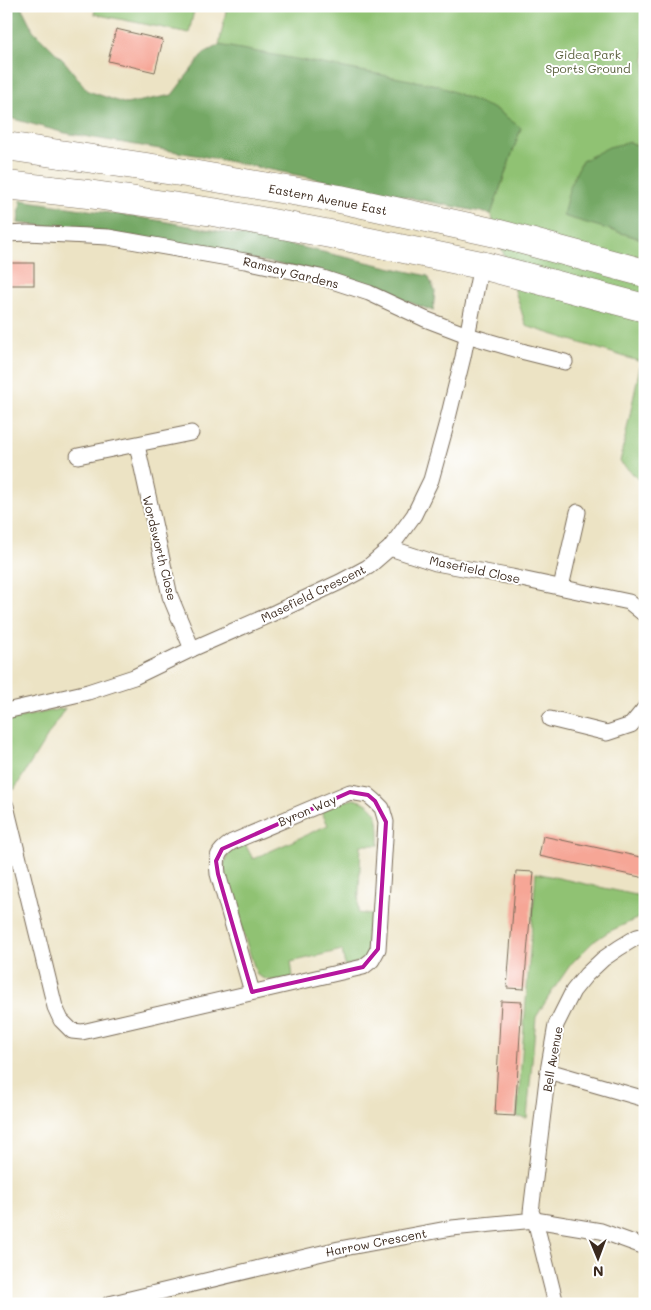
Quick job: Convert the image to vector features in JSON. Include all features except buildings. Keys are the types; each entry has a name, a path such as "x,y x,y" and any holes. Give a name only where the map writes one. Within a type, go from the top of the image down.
{"highway":[{"name":"Eastern Avenue East","path":"6,146 180,172 340,199 487,231 645,273"},
{"path":"12,172 180,172"},
{"path":"12,172 88,194 213,212 481,265 645,308"}],"street":[{"name":"Ramsay Gardens","path":"6,234 28,232 108,237 236,259 320,277 369,293 424,319 466,334 565,362"},
{"name":"Masefield Crescent","path":"6,711 88,692 134,677 340,582 368,567 390,548 414,515 431,480 463,356 481,265"},
{"path":"78,456 190,433"},
{"name":"Wordsworth Close","path":"137,445 170,596 192,649"},
{"path":"561,587 578,512"},
{"name":"Masefield Close","path":"390,548 436,563 629,602 645,615"},
{"path":"550,720 607,733 631,725 645,708"},
{"name":"Byron Way","path":"6,806 55,1007 61,1020 72,1031 82,1032 363,967 372,960 378,949 386,822 382,808 368,795 350,792 232,842 222,849 216,861 218,874 252,992"},
{"name":"Bell Avenue","path":"556,1304 535,1220 531,1212 548,1071 556,1025 573,991 586,975 603,959 637,937 645,935"},
{"path":"548,1071 645,1099"},
{"name":"Harrow Crescent","path":"109,1304 339,1249 452,1228 535,1220 601,1231 645,1247"}],"highlighted area":[{"path":"350,792 368,795 375,801 386,822 378,949 363,967 252,992 218,874 216,861 222,849"}],"green space":[{"path":"6,6 21,6 33,30 65,62 88,91 126,104 172,95 204,53 219,45 437,85 497,110 521,128 491,214 207,157 65,133 6,117"},
{"path":"96,6 195,6 189,33 94,14"},
{"name":"Gidea Park Sports Ground","path":"227,6 645,6 645,150 630,142 564,215 645,240 645,485 620,462 641,362 526,326 491,214 521,128 219,45"},
{"path":"630,142 645,150 645,240 563,216 570,185 582,161 609,147"},
{"path":"21,200 156,220 279,242 428,276 435,291 433,311 339,276 133,236 18,223"},
{"path":"65,708 14,790 6,755 6,721"},
{"path":"354,799 369,805 374,810 379,829 379,845 361,845 358,913 374,915 372,949 360,962 345,966 342,950 291,962 293,977 283,980 266,979 257,975 225,878 224,864 229,852 245,844 253,859 328,825 321,811"},
{"path":"536,873 645,897 645,915 608,932 593,942 571,964 536,1017 527,1118 517,1117"}]}
